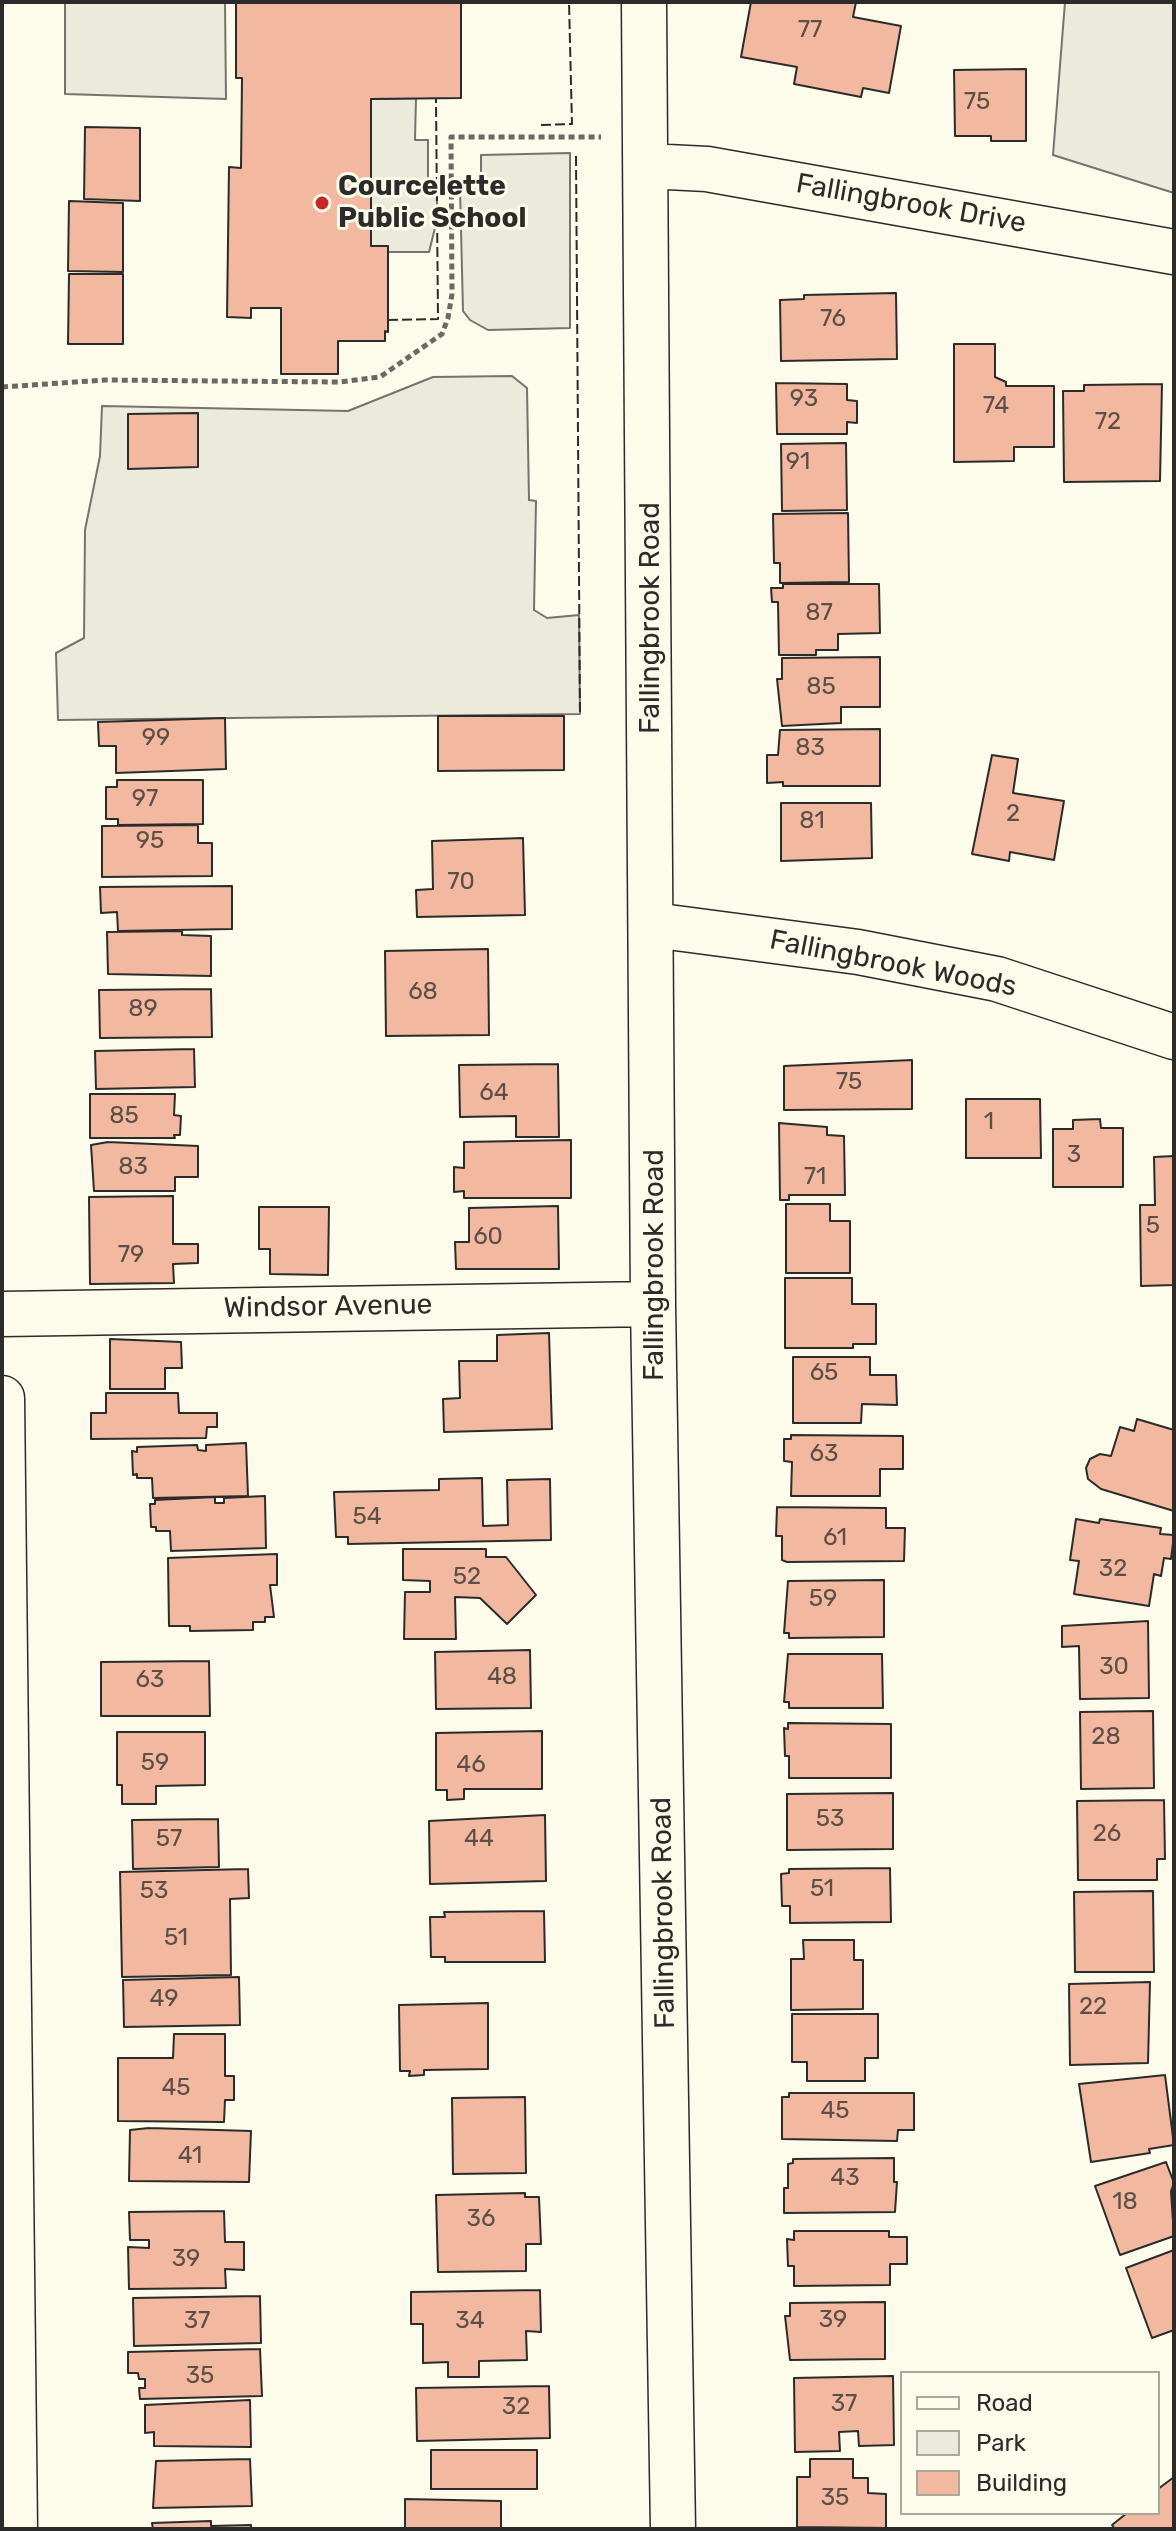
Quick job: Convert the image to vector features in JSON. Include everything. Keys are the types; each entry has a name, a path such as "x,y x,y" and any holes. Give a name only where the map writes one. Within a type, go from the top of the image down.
{"street":[{"name":"Fallingbrook Road","path":"644,2 653,925 653,1304 673,2529"},
{"name":"Fallingbrook Drive","path":"647,166 707,169 1174,252"},
{"name":"Fallingbrook Woods","path":"653,925 858,952 997,979 1174,1037"},
{"name":"Windsor Avenue","path":"2,1314 57,1310 653,1304"},
{"path":"2,1398 15,2529"}],"path":[{"path":"2,387 105,380 339,382 380,377 442,334 448,318 452,294 451,137 604,137"}],"green space":[{"path":"1065,2 1174,2 1174,193 1053,155"},
{"path":"416,98 415,140 428,140 428,186 437,186 437,220 429,252 388,252 371,246 371,99"},
{"path":"570,153 570,328 488,330 470,320 463,311 460,189 481,189 481,155"},
{"path":"512,376 527,388 529,500 536,501 534,610 547,618 579,615 580,714 58,720 56,653 84,638 85,530 100,456 102,406 348,411 433,377"}],"shaded area":[{"path":"65,2 225,2 226,99 65,94"}],"building":[{"path":"236,2 461,2 461,98 371,99 371,246 388,246 388,332 385,331 385,341 338,341 338,374 281,374 281,308 251,308 251,318 227,317 229,167 241,168 242,78 236,78"},
{"path":"751,2 856,2 853,17 901,26 889,93 863,88 861,97 794,84 797,67 741,57"},
{"path":"1026,69 1026,141 991,141 991,136 955,136 954,70"},
{"path":"85,127 140,128 140,201 84,199"},
{"path":"69,201 123,203 123,272 68,271"},
{"path":"69,274 123,274 123,344 68,344"},
{"path":"896,293 897,359 781,361 780,300 804,299 804,295"},
{"path":"954,344 995,344 995,377 1006,382 1006,386 1054,386 1054,447 1014,447 1014,461 954,462"},
{"path":"776,383 847,384 847,400 857,401 857,423 847,422 847,434 777,434"},
{"path":"1162,384 1160,481 1064,482 1063,391 1084,391 1084,385"},
{"path":"198,413 198,467 128,469 128,414"},
{"path":"846,443 847,510 782,511 781,444"},
{"path":"848,513 849,582 780,583 780,563 774,563 773,514"},
{"path":"783,584 879,584 880,633 838,634 838,650 816,650 816,655 779,655 778,602 772,602 771,588 783,588"},
{"path":"880,657 880,707 841,707 841,723 782,726 777,679 782,679 782,658"},
{"path":"438,716 564,716 564,770 438,771"},
{"path":"225,718 226,769 116,773 116,746 99,746 98,722"},
{"path":"880,729 880,786 783,786 783,782 767,783 767,755 778,755 780,730"},
{"path":"992,755 1018,759 1013,793 1064,801 1054,860 1010,852 1009,861 972,854"},
{"path":"117,780 203,780 203,824 118,825 118,819 106,819 106,787 117,787"},
{"path":"781,803 871,803 872,858 781,861"},
{"path":"198,825 198,843 212,843 212,876 102,877 102,826"},
{"path":"523,838 525,915 417,917 416,890 433,889 432,841"},
{"path":"232,886 232,929 118,931 117,912 101,913 100,887"},
{"path":"182,931 182,935 211,936 211,976 108,974 107,932"},
{"path":"488,949 489,1035 386,1036 385,951"},
{"path":"211,989 212,1037 100,1038 99,990"},
{"path":"194,1049 195,1087 96,1089 95,1051"},
{"path":"912,1060 912,1109 784,1110 784,1066"},
{"path":"558,1064 559,1137 516,1137 516,1116 460,1117 459,1065"},
{"path":"90,1094 175,1094 174,1115 181,1116 180,1135 174,1135 175,1138 90,1138"},
{"path":"966,1099 1040,1099 1041,1158 966,1158"},
{"path":"1100,1119 1101,1128 1123,1128 1123,1187 1053,1187 1053,1129 1073,1129 1073,1120"},
{"path":"779,1123 827,1127 827,1135 844,1136 845,1195 789,1195 789,1200 780,1200"},
{"path":"571,1140 571,1198 464,1198 464,1191 454,1192 454,1167 464,1168 464,1142"},
{"path":"108,1142 198,1146 198,1177 175,1177 175,1191 94,1191 91,1145"},
{"path":"1174,1156 1174,1285 1141,1286 1140,1205 1155,1205 1154,1157"},
{"path":"173,1196 173,1244 198,1244 198,1263 173,1264 174,1283 90,1284 89,1197"},
{"path":"786,1204 830,1204 830,1221 850,1221 850,1273 786,1273"},
{"path":"558,1206 559,1269 456,1269 455,1242 469,1242 469,1208"},
{"path":"259,1207 329,1207 328,1275 270,1274 270,1249 259,1249"},
{"path":"785,1278 852,1278 852,1304 876,1304 876,1344 853,1344 853,1348 785,1348"},
{"path":"549,1333 552,1429 444,1432 443,1399 460,1398 459,1361 497,1361 497,1335"},
{"path":"110,1339 181,1342 182,1368 165,1368 165,1389 110,1389"},
{"path":"793,1357 870,1357 870,1375 896,1375 897,1405 862,1404 861,1423 793,1423"},
{"path":"106,1393 178,1393 179,1413 217,1413 217,1427 207,1427 206,1438 91,1439 91,1413 106,1413"},
{"path":"1137,1419 1174,1430 1174,1511 1101,1489 1088,1479 1086,1468 1090,1459 1100,1454 1111,1456 1120,1427 1134,1431"},
{"path":"791,1435 903,1436 903,1469 880,1469 880,1496 791,1496 792,1462 784,1461 784,1439 791,1439"},
{"path":"246,1443 248,1496 153,1498 152,1478 133,1475 132,1451 137,1452 137,1447 197,1445 198,1450 206,1451 206,1445"},
{"path":"482,1478 483,1526 508,1525 507,1480 550,1479 551,1540 348,1544 348,1537 336,1537 334,1492 439,1490 439,1479"},
{"path":"265,1496 266,1548 171,1551 170,1531 156,1531 156,1527 151,1527 150,1504 155,1504 155,1500 215,1497 215,1503 224,1503 224,1498"},
{"path":"777,1507 886,1508 886,1528 905,1528 904,1561 782,1560 782,1536 776,1536"},
{"path":"1076,1519 1099,1523 1100,1519 1161,1528 1160,1534 1174,1535 1171,1559 1164,1558 1161,1576 1154,1574 1149,1606 1074,1594 1079,1561 1070,1560"},
{"path":"403,1549 486,1549 486,1557 506,1557 536,1595 507,1624 480,1598 455,1597 456,1639 404,1639 405,1592 430,1592 430,1581 403,1580"},
{"path":"277,1554 277,1585 270,1585 274,1617 265,1617 265,1622 253,1622 253,1630 190,1631 190,1626 169,1626 168,1558"},
{"path":"884,1580 884,1637 789,1638 789,1633 784,1633 788,1581"},
{"path":"1148,1621 1149,1698 1080,1699 1079,1646 1062,1647 1062,1626"},
{"path":"530,1650 531,1708 436,1709 435,1652"},
{"path":"788,1654 882,1654 883,1708 789,1708 789,1702 784,1702"},
{"path":"209,1661 210,1716 101,1716 101,1662"},
{"path":"1153,1711 1154,1788 1081,1789 1080,1712"},
{"path":"788,1723 891,1724 891,1778 789,1778 784,1728 788,1729"},
{"path":"542,1731 542,1789 464,1789 464,1799 447,1800 447,1790 436,1790 436,1733"},
{"path":"117,1732 205,1732 205,1785 156,1786 156,1804 122,1804 122,1785 117,1785"},
{"path":"893,1793 893,1849 787,1850 787,1794"},
{"path":"1164,1800 1165,1859 1157,1859 1157,1880 1078,1880 1077,1801"},
{"path":"545,1815 546,1881 430,1884 429,1821"},
{"path":"218,1819 219,1867 133,1869 132,1820"},
{"path":"890,1868 891,1922 790,1923 790,1906 782,1906 781,1874 789,1873 789,1869"},
{"path":"248,1869 249,1898 230,1899 231,1975 122,1977 120,1872"},
{"path":"1153,1891 1154,1972 1075,1972 1074,1892"},
{"path":"544,1911 545,1962 445,1962 445,1957 431,1957 430,1917 445,1917 444,1912"},
{"path":"803,1940 854,1940 854,1960 863,1960 863,2009 791,2010 791,1959 804,1959"},
{"path":"239,1977 240,2025 124,2027 123,1980"},
{"path":"1150,1982 1148,2063 1070,2065 1069,1984"},
{"path":"488,2003 488,2069 424,2070 424,2075 409,2076 410,2071 400,2071 399,2005"},
{"path":"792,2014 878,2014 878,2058 865,2058 865,2081 807,2081 807,2062 792,2062"},
{"path":"174,2034 225,2034 225,2076 234,2076 234,2100 225,2100 224,2122 118,2121 118,2058 173,2058"},
{"path":"1165,2075 1174,2145 1149,2149 1150,2153 1091,2162 1079,2084"},
{"path":"789,2093 914,2093 914,2130 898,2130 897,2141 782,2139 782,2097 789,2097"},
{"path":"525,2097 526,2173 453,2174 452,2098"},
{"path":"130,2130 251,2131 249,2182 129,2181"},
{"path":"894,2158 894,2182 897,2182 895,2212 784,2213 788,2164 793,2163 793,2159"},
{"path":"1166,2162 1174,2183 1171,2191 1174,2236 1120,2255 1095,2186"},
{"path":"525,2193 525,2197 539,2197 541,2244 526,2244 526,2271 438,2272 436,2195"},
{"path":"224,2211 225,2242 244,2242 244,2270 225,2269 226,2288 129,2289 128,2247 149,2248 149,2240 130,2240 129,2212"},
{"path":"794,2231 889,2231 889,2237 907,2237 907,2264 890,2264 890,2285 794,2286 794,2266 788,2266 787,2239 794,2240"},
{"path":"1174,2250 1174,2330 1152,2338 1126,2268"},
{"path":"540,2290 541,2332 526,2331 527,2360 479,2361 479,2377 448,2377 448,2362 423,2363 423,2324 411,2324 411,2292"},
{"path":"260,2296 261,2343 134,2346 133,2298"},
{"path":"885,2302 885,2359 790,2360 785,2316 790,2316 790,2303"},
{"path":"260,2349 262,2396 140,2399 139,2388 145,2388 145,2379 139,2379 138,2373 128,2373 128,2352"},
{"path":"893,2376 894,2445 859,2446 858,2431 839,2432 840,2451 795,2452 794,2378"},
{"path":"549,2386 550,2438 417,2441 416,2388"},
{"path":"250,2400 251,2447 154,2446 154,2432 145,2433 145,2405"},
{"path":"431,2450 537,2450 537,2489 431,2489"},
{"path":"250,2459 252,2506 153,2508 156,2461"},
{"path":"810,2459 853,2459 853,2478 868,2478 868,2493 886,2494 886,2528 797,2527 797,2477 810,2477"},
{"path":"1174,2477 1174,2529 1115,2529 1112,2525 1124,2515 1160,2515 1160,2488"},
{"path":"405,2499 501,2501 501,2529 405,2529"},
{"path":"211,2521 211,2526 251,2525 251,2529 153,2529 152,2523"}],"fence":[{"path":"541,125 572,124 569,2"},
{"path":"388,320 438,319 436,99"},
{"path":"576,156 580,714"}],"place":[{"name":"Courcelette Public School","path":"322,203"}]}
